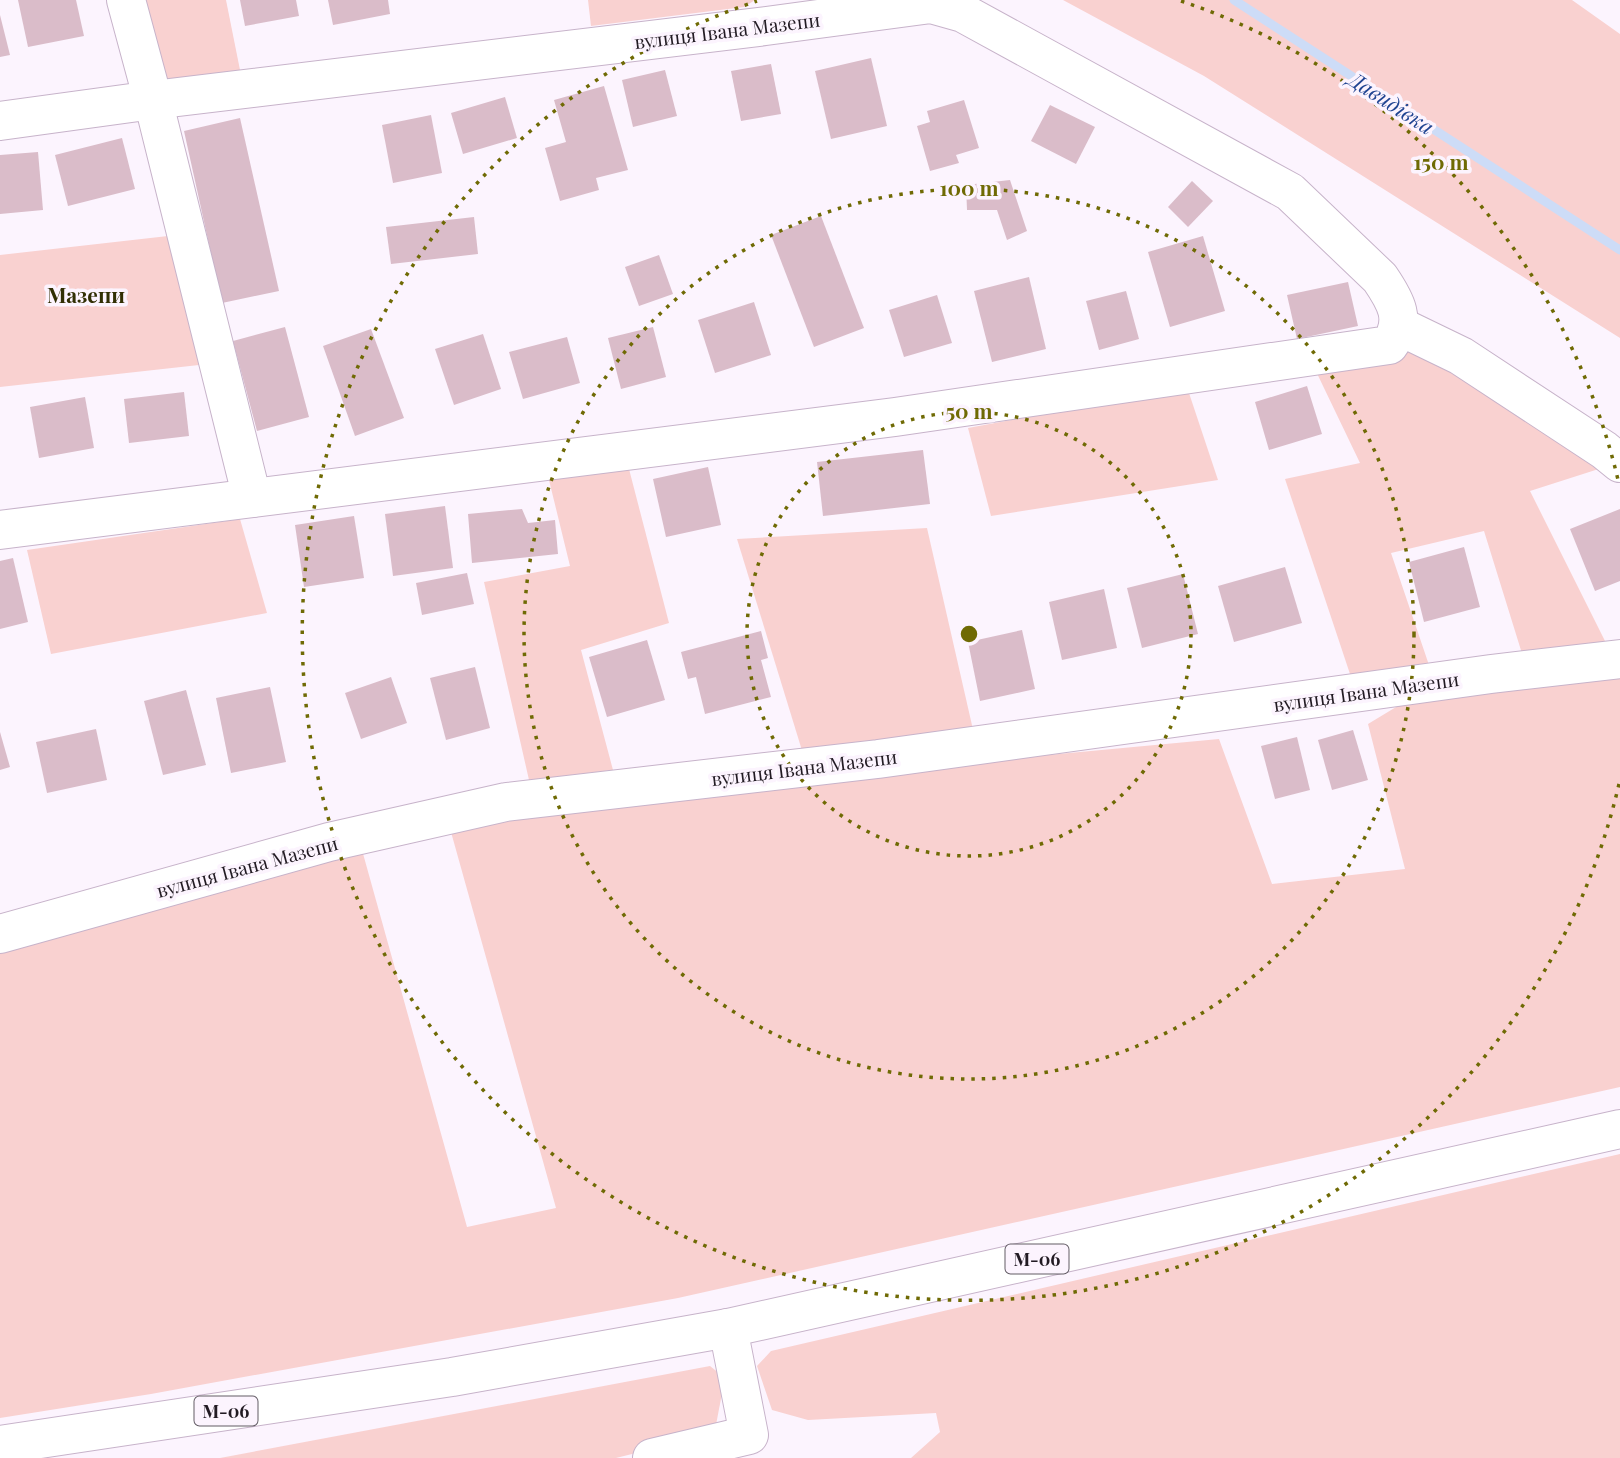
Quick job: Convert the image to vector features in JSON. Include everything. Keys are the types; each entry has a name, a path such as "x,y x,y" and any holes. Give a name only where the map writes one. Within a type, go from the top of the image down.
{"main road":[{"path":"126,0 252,498"},
{"name":"вулиця Івана Мазепи","path":"0,121 931,4 963,13 1290,192 1380,278 1390,292 1399,314 1399,326"},
{"path":"0,530 895,417 1389,345 1399,326 1461,356 1620,463"},
{"name":"вулиця Івана Мазепи","path":"0,934 329,842 506,802 878,759 1477,676 1620,659"},
{"name":"М-06","path":"0,1445 452,1377 728,1328 1620,1129"},
{"path":"652,1458 753,1446 728,1328"}],"shaded area":[{"path":"144,0 226,0 240,70 164,84"},
{"path":"588,0 755,0 744,7 591,26"},
{"path":"1063,0 1572,0 1620,34 1620,338 1204,76"},
{"path":"168,236 199,365 0,387 0,255"},
{"path":"1417,349 1608,466 1530,491 1606,643 1524,660 1484,531 1391,553 1431,671 1354,686 1285,479 1360,463 1312,363"},
{"path":"1187,387 1218,480 991,516 968,428"},
{"path":"629,469 669,623 581,650 613,770 529,780 484,582 570,566 549,480"},
{"path":"240,519 267,613 51,654 27,550"},
{"path":"927,528 974,734 804,757 737,539"},
{"path":"1620,671 1620,1087 678,1298 151,1394 0,1418 0,944 362,850 467,1227 556,1208 451,832 642,797 1219,739 1272,884 1405,869 1368,724 1411,698"},
{"path":"1620,1154 1620,1458 911,1458 940,1432 936,1413 808,1420 772,1410 757,1366 771,1351"},
{"path":"710,1366 720,1374 723,1388 716,1425 700,1437 616,1458 220,1458"}],"building":[{"path":"18,0 76,0 84,36 28,47"},
{"path":"240,0 296,0 299,16 245,26"},
{"path":"328,0 388,0 390,14 333,25"},
{"path":"0,15 10,55 0,57"},
{"path":"871,58 887,126 831,139 815,71"},
{"path":"771,64 781,114 741,121 731,71"},
{"path":"665,70 677,116 633,127 622,80"},
{"path":"604,86 628,170 596,178 599,190 560,201 545,148 566,142 554,100"},
{"path":"505,97 517,138 463,154 451,113"},
{"path":"964,100 979,148 956,155 959,163 930,171 917,126 930,122 927,111"},
{"path":"1050,105 1095,127 1076,164 1031,141"},
{"path":"431,115 442,173 393,183 382,125"},
{"path":"240,118 279,291 222,303 184,131"},
{"path":"122,138 135,189 68,206 55,155"},
{"path":"38,152 43,210 0,214 0,155"},
{"path":"1010,180 1027,231 1007,240 997,210 967,210 966,185"},
{"path":"1192,181 1213,201 1188,227 1168,207"},
{"path":"821,216 864,328 814,347 771,235"},
{"path":"474,217 478,254 391,264 386,227"},
{"path":"1203,236 1225,311 1170,327 1148,252"},
{"path":"659,255 673,294 639,306 625,267"},
{"path":"1029,277 1046,349 992,362 974,291"},
{"path":"1348,282 1358,326 1297,339 1287,295"},
{"path":"1126,291 1139,339 1099,350 1086,301"},
{"path":"937,295 952,343 904,357 889,310"},
{"path":"754,302 771,355 715,373 698,320"},
{"path":"285,327 309,417 257,431 233,341"},
{"path":"653,327 666,377 621,389 608,338"},
{"path":"371,329 404,418 355,436 323,346"},
{"path":"483,334 501,389 454,405 435,349"},
{"path":"567,337 580,383 523,399 509,352"},
{"path":"1307,386 1322,434 1269,450 1255,402"},
{"path":"184,392 189,436 129,443 124,399"},
{"path":"85,397 94,448 39,458 30,407"},
{"path":"923,450 930,504 823,516 817,462"},
{"path":"708,467 721,525 666,537 653,479"},
{"path":"445,506 453,568 393,576 385,514"},
{"path":"522,509 528,523 555,520 558,554 472,563 468,514"},
{"path":"1620,509 1620,581 1595,591 1570,529"},
{"path":"354,516 364,578 304,587 295,525"},
{"path":"1464,547 1480,607 1424,622 1409,562"},
{"path":"13,558 28,622 0,629 0,561"},
{"path":"1285,567 1302,623 1234,642 1218,586"},
{"path":"467,573 474,604 422,615 416,583"},
{"path":"1183,574 1198,634 1142,648 1127,588"},
{"path":"1104,589 1117,648 1062,660 1049,602"},
{"path":"1022,630 1035,689 980,701 968,642"},
{"path":"761,631 768,658 761,660 771,697 705,714 696,677 688,679 681,652"},
{"path":"647,640 665,700 607,717 589,657"},
{"path":"475,667 490,728 446,740 430,678"},
{"path":"391,677 407,723 361,739 345,693"},
{"path":"270,687 286,762 231,773 216,698"},
{"path":"186,690 206,765 163,775 144,701"},
{"path":"96,729 107,780 47,793 36,742"},
{"path":"1353,730 1368,780 1332,790 1318,740"},
{"path":"0,732 10,767 0,770"},
{"path":"1297,737 1310,790 1275,799 1261,746"}],"waterway":[{"name":"Давидівка","path":"1234,0 1620,250"}],"district":[{"name":"Мазепи","path":"86,294"}]}
